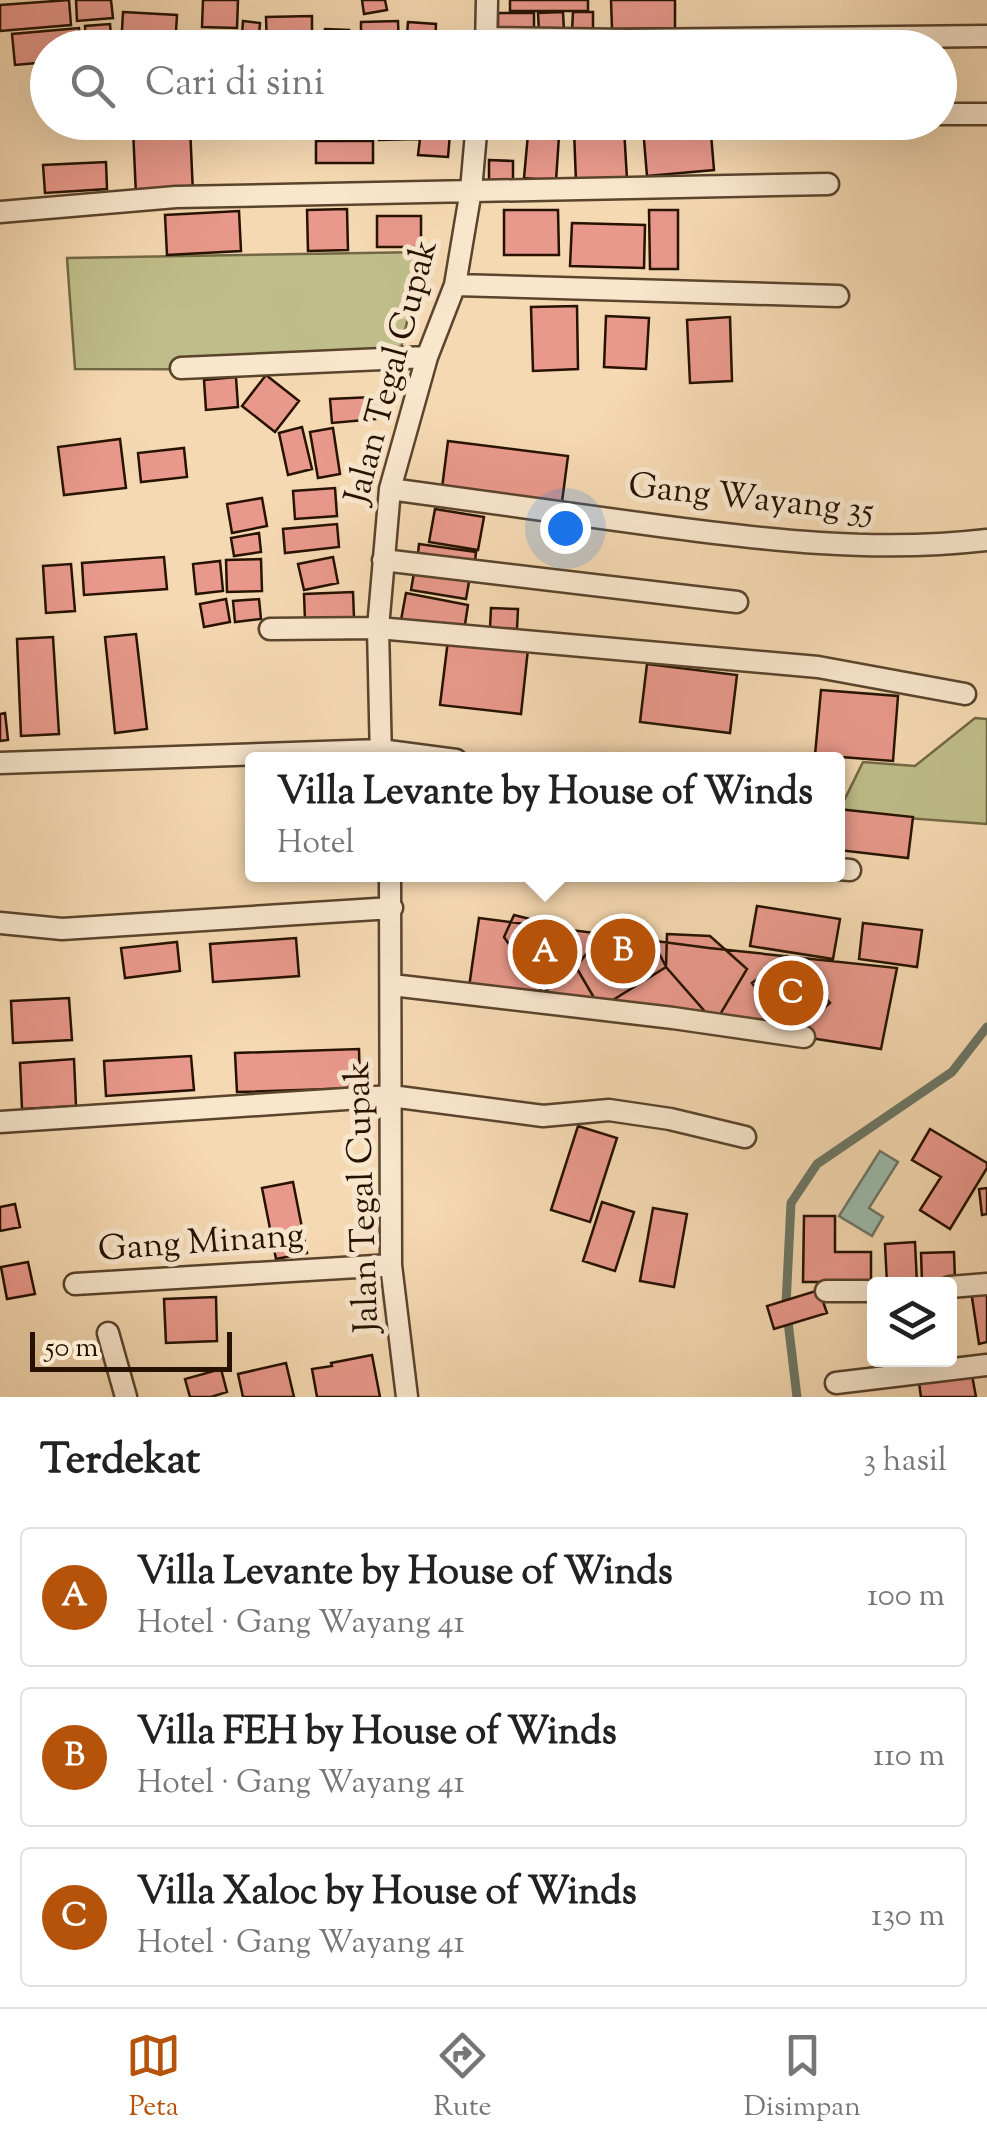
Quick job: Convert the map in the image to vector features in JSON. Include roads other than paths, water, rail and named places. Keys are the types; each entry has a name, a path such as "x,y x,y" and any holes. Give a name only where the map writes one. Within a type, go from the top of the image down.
{"street":[{"path":"487,0 487,30"},
{"path":"957,36 987,36"},
{"path":"957,114 987,114"},
{"name":"Jalan Tegal Cupak","path":"381,752 378,628 390,489 427,357 455,285 471,190 475,140"},
{"path":"0,212 176,197 828,184"},
{"path":"455,285 838,296"},
{"path":"181,368 427,357"},
{"name":"Gang Wayang 35","path":"390,489 736,536 873,546 931,546 987,540"},
{"path":"383,560 736,602"},
{"path":"270,629 378,628 818,667 966,694"},
{"path":"0,763 245,758"},
{"name":"Jalan Tegal Cupak","path":"390,882 390,1265 407,1397"},
{"path":"0,923 62,930 392,908"},
{"path":"392,985 673,1018 804,1038"},
{"path":"0,1122 391,1096 543,1116 609,1110 746,1137"},
{"name":"Gang Minang","path":"75,1284 390,1265"},
{"path":"957,1286 987,1284"},
{"path":"826,1290 867,1291"},
{"path":"108,1333 126,1397"},
{"path":"836,1384 987,1365"}],"waterway":[{"path":"797,1397 786,1305 791,1203 817,1164 952,1072 987,1027"}],"place":[{"name":"Villa FEH by House of Winds","path":"623,951"},
{"name":"Villa Levante by House of Winds","path":"545,952"},
{"name":"Villa Xaloc by House of Winds","path":"791,993"}]}
